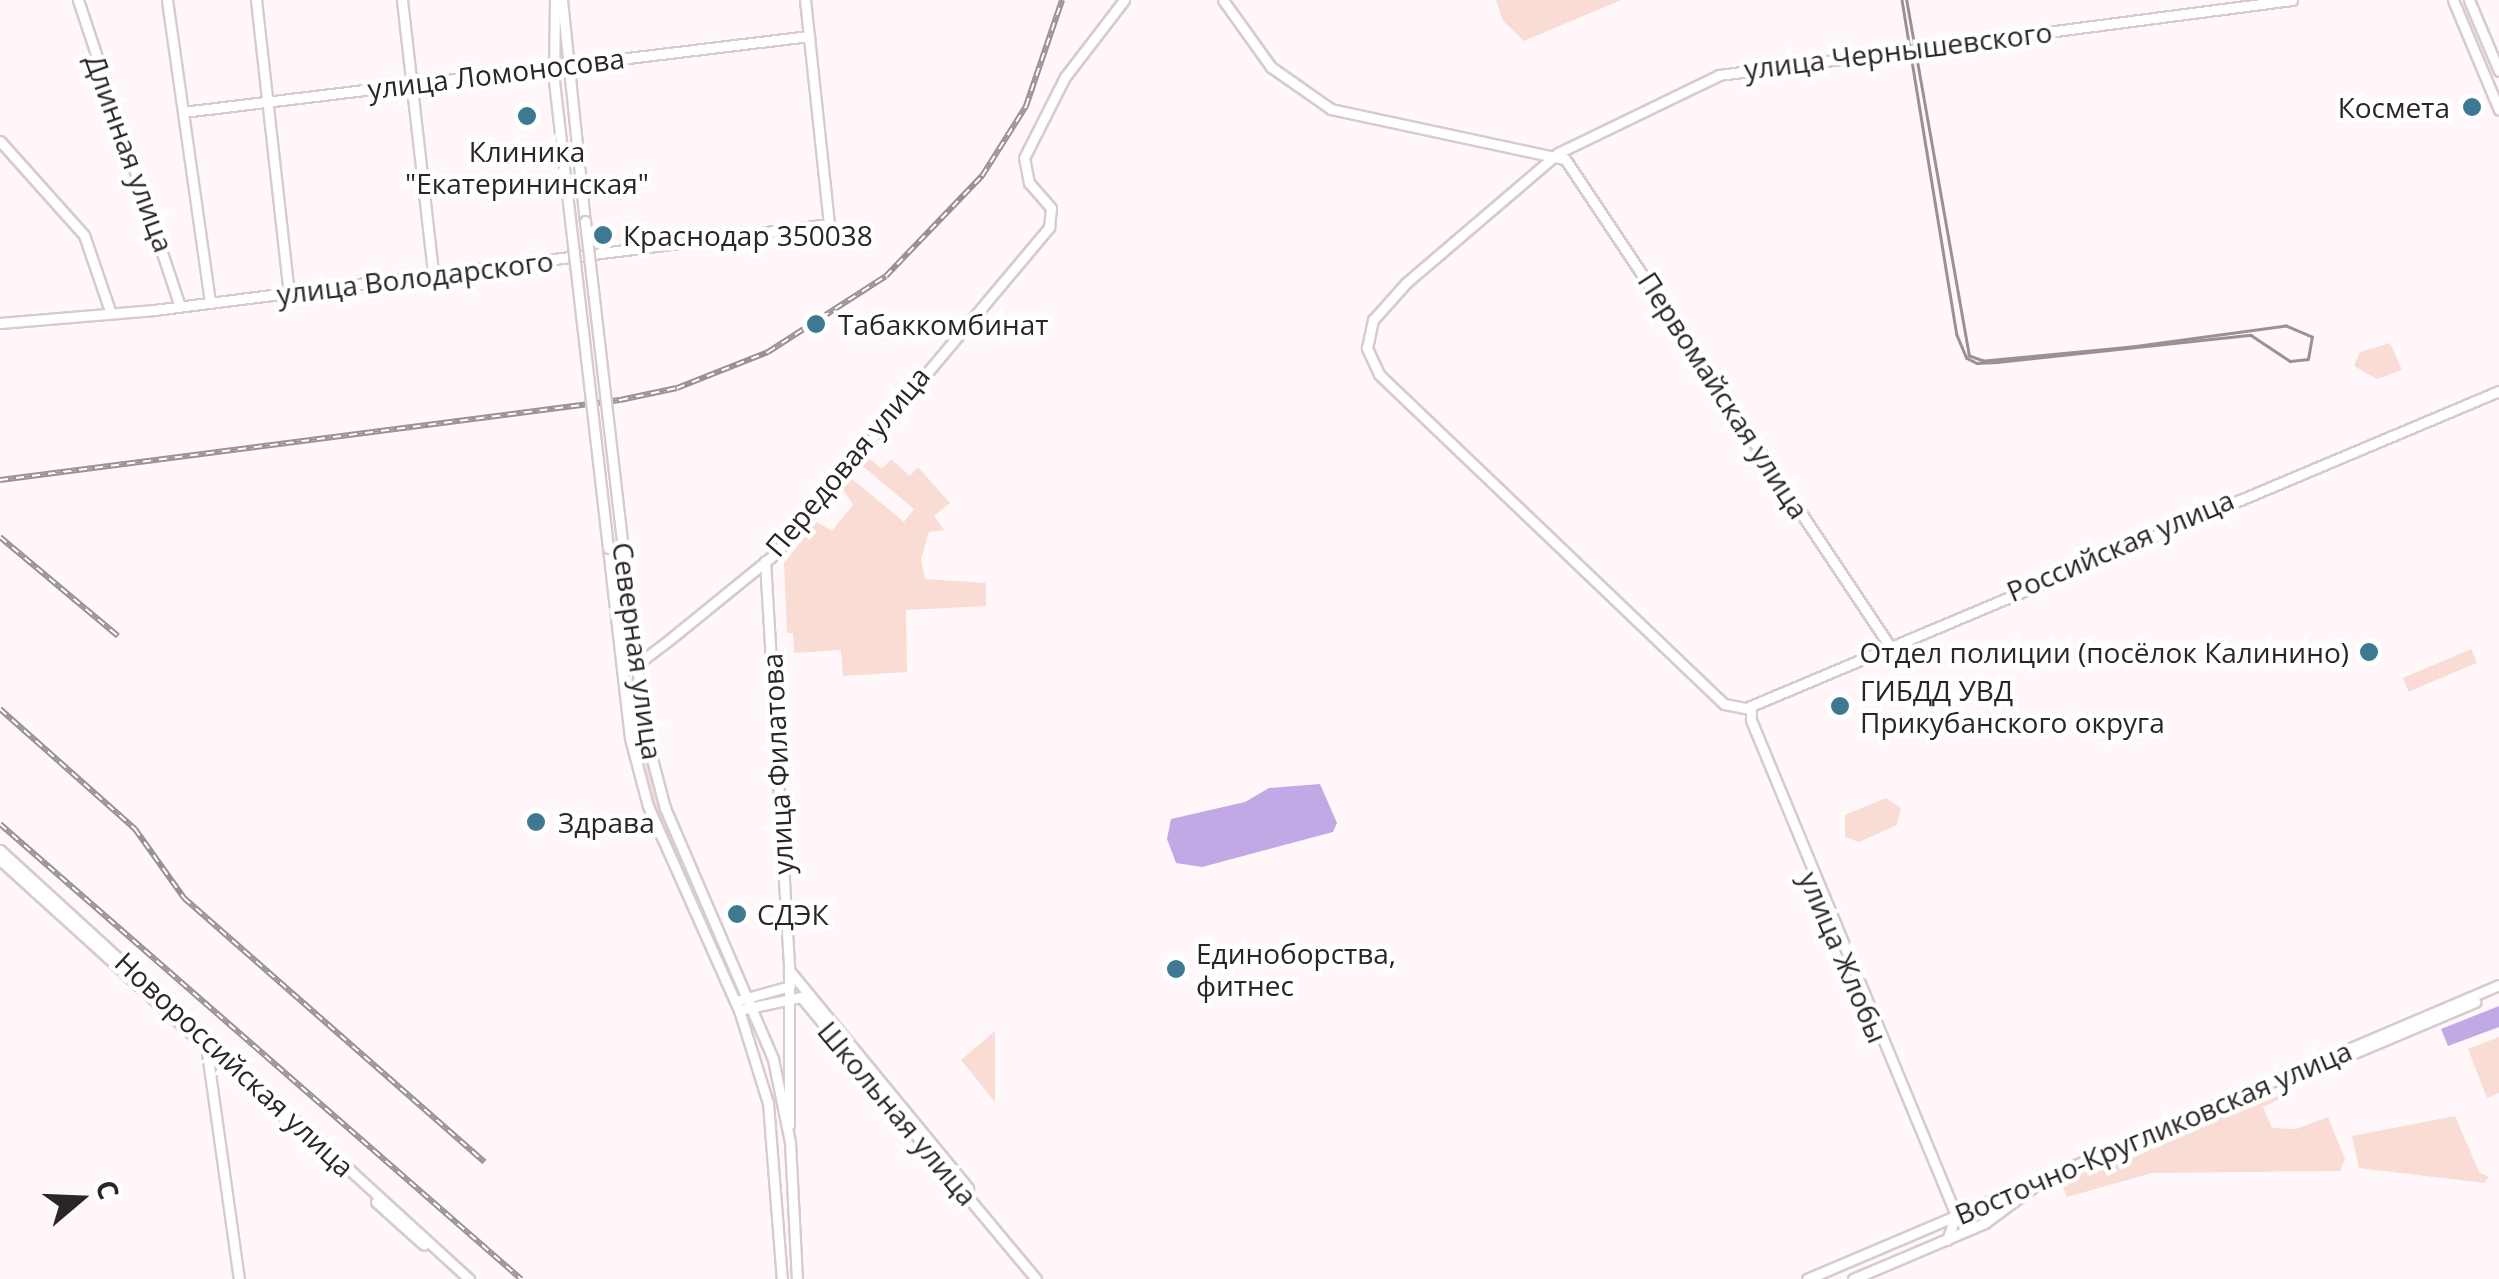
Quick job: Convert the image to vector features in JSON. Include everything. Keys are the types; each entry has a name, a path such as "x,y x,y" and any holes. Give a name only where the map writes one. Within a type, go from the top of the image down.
{"main road":[{"name":"Длинная улица","path":"78,0 180,306"},
{"path":"167,0 210,302"},
{"path":"256,0 290,293"},
{"path":"402,0 434,274"},
{"name":"Северная улица","path":"558,0 636,661 664,808 754,1005 790,1142 797,1279"},
{"name":"Северная улица","path":"558,0 554,81 621,664 648,806 738,1006 768,1103 782,1277"},
{"path":"805,0 810,36"},
{"name":"Передовая улица","path":"621,664 636,661 752,575 1045,227 1048,210 1022,179 1022,153 1064,71 1121,0"},
{"path":"1223,0 1271,67 1331,109 1558,153"},
{"name":"улица Чернышевского","path":"1749,713 1713,694 1379,374 1367,348 1373,320 1400,288 1558,153 1739,69 2292,0"},
{"path":"2452,0 2499,110"},
{"path":"2469,0 2499,72 2488,72 2487,82"},
{"name":"улица Володарского","path":"0,323 290,293 829,224 810,36"},
{"name":"улица Ломоносова","path":"183,112 553,63 810,36"},
{"path":"2476,55 2486,63 2490,50"},
{"path":"0,141 84,235 111,314"},
{"name":"Первомайская улица","path":"1558,153 1886,645"},
{"name":"Российская улица","path":"1749,713 1763,694 2499,389"},
{"path":"763,563 790,1142"},
{"name":"Передовая улица","path":"636,661 763,563"},
{"name":"улица Филатова","path":"763,563 789,970 784,991"},
{"name":"Передовая улица","path":"752,575 762,581"},
{"path":"633,634 652,648"},
{"name":"улица Жлобы","path":"1749,713 1959,1214 1950,1235"},
{"name":"улица Жлобы","path":"1749,713 1948,1205 1944,1220"},
{"name":"Новороссийская улица","path":"0,850 470,1279"},
{"name":"Новороссийская улица","path":"0,860 207,1041 232,1070 461,1279"},
{"name":"Школьная улица","path":"789,970 1039,1279"},
{"name":"Восточно-Кругликовская улица","path":"1853,1279 1972,1228 2045,1182 2499,989"},
{"name":"Восточно-Кругликовская улица","path":"1807,1279 2499,989"},
{"path":"738,1006 749,994 784,991"},
{"path":"738,1006 754,1005 784,991"},
{"name":"Школьная улица","path":"784,991 806,992"},
{"name":"Школьная улица","path":"784,991 805,1001 896,1104"},
{"path":"207,1041 240,1279"},
{"path":"209,1070 232,1070"},
{"path":"1959,1214 1972,1228"}],"shaded area":[{"path":"1496,0 1621,0 1524,41 1503,21"},
{"path":"2390,343 2402,370 2377,379 2354,366 2360,352"},
{"path":"866,456 882,469 891,459 910,476 918,467 950,503 934,516 944,530 929,532 921,559 925,579 986,583 986,606 906,610 907,672 843,676 841,650 794,653 793,633 787,633 784,563 817,522 832,531 853,505 843,489 852,479 904,522 914,509 859,463"},
{"path":"2471,649 2477,663 2409,692 2403,678"},
{"path":"633,676 663,815 740,991 658,817 634,723 628,680"},
{"path":"1320,784 1337,823 1333,832 1202,867 1176,863 1167,839 1171,819 1245,802 1269,788"},
{"path":"1886,798 1901,808 1897,825 1859,842 1845,837 1845,815"},
{"path":"2499,1006 2499,1027 2448,1046 2441,1029"},
{"path":"995,1031 995,1102 961,1060"},
{"path":"2499,1037 2499,1093 2487,1098 2468,1049"},
{"path":"2281,1090 2284,1097 2263,1107 2272,1128 2296,1129 2328,1117 2345,1159 2340,1171 2152,1173 2067,1197 2061,1182"},
{"path":"2455,1116 2479,1172 2489,1177 2484,1183 2359,1168 2352,1136"}],"tram line":[{"path":"1902,0 1957,335 1967,358 1977,363 1997,362 2251,335 2290,361 2308,359 2312,337 2286,326 2132,347 1983,361 1969,356 1906,0"}],"railway":[{"path":"0,480 620,400 677,388 768,352 886,276 982,176 1026,106 1062,0"},
{"path":"0,537 118,636"},
{"path":"0,709 135,829 184,898 485,1162"},
{"path":"0,824 521,1279"}],"place":[{"name":"Космета","path":"2472,107"},
{"name":"Клиника \"Екатерининская\"","path":"527,116"},
{"name":"Краснодар 350038","path":"603,235"},
{"name":"Табаккомбинат","path":"816,324"},
{"name":"Отдел полиции (посёлок Калинино)","path":"2369,652"},
{"name":"ГИБДД УВД Прикубанского округа","path":"1840,706"},
{"name":"Здрава","path":"536,822"},
{"name":"СДЭК","path":"737,914"},
{"name":"Единоборства, фитнес","path":"1176,969"}]}
